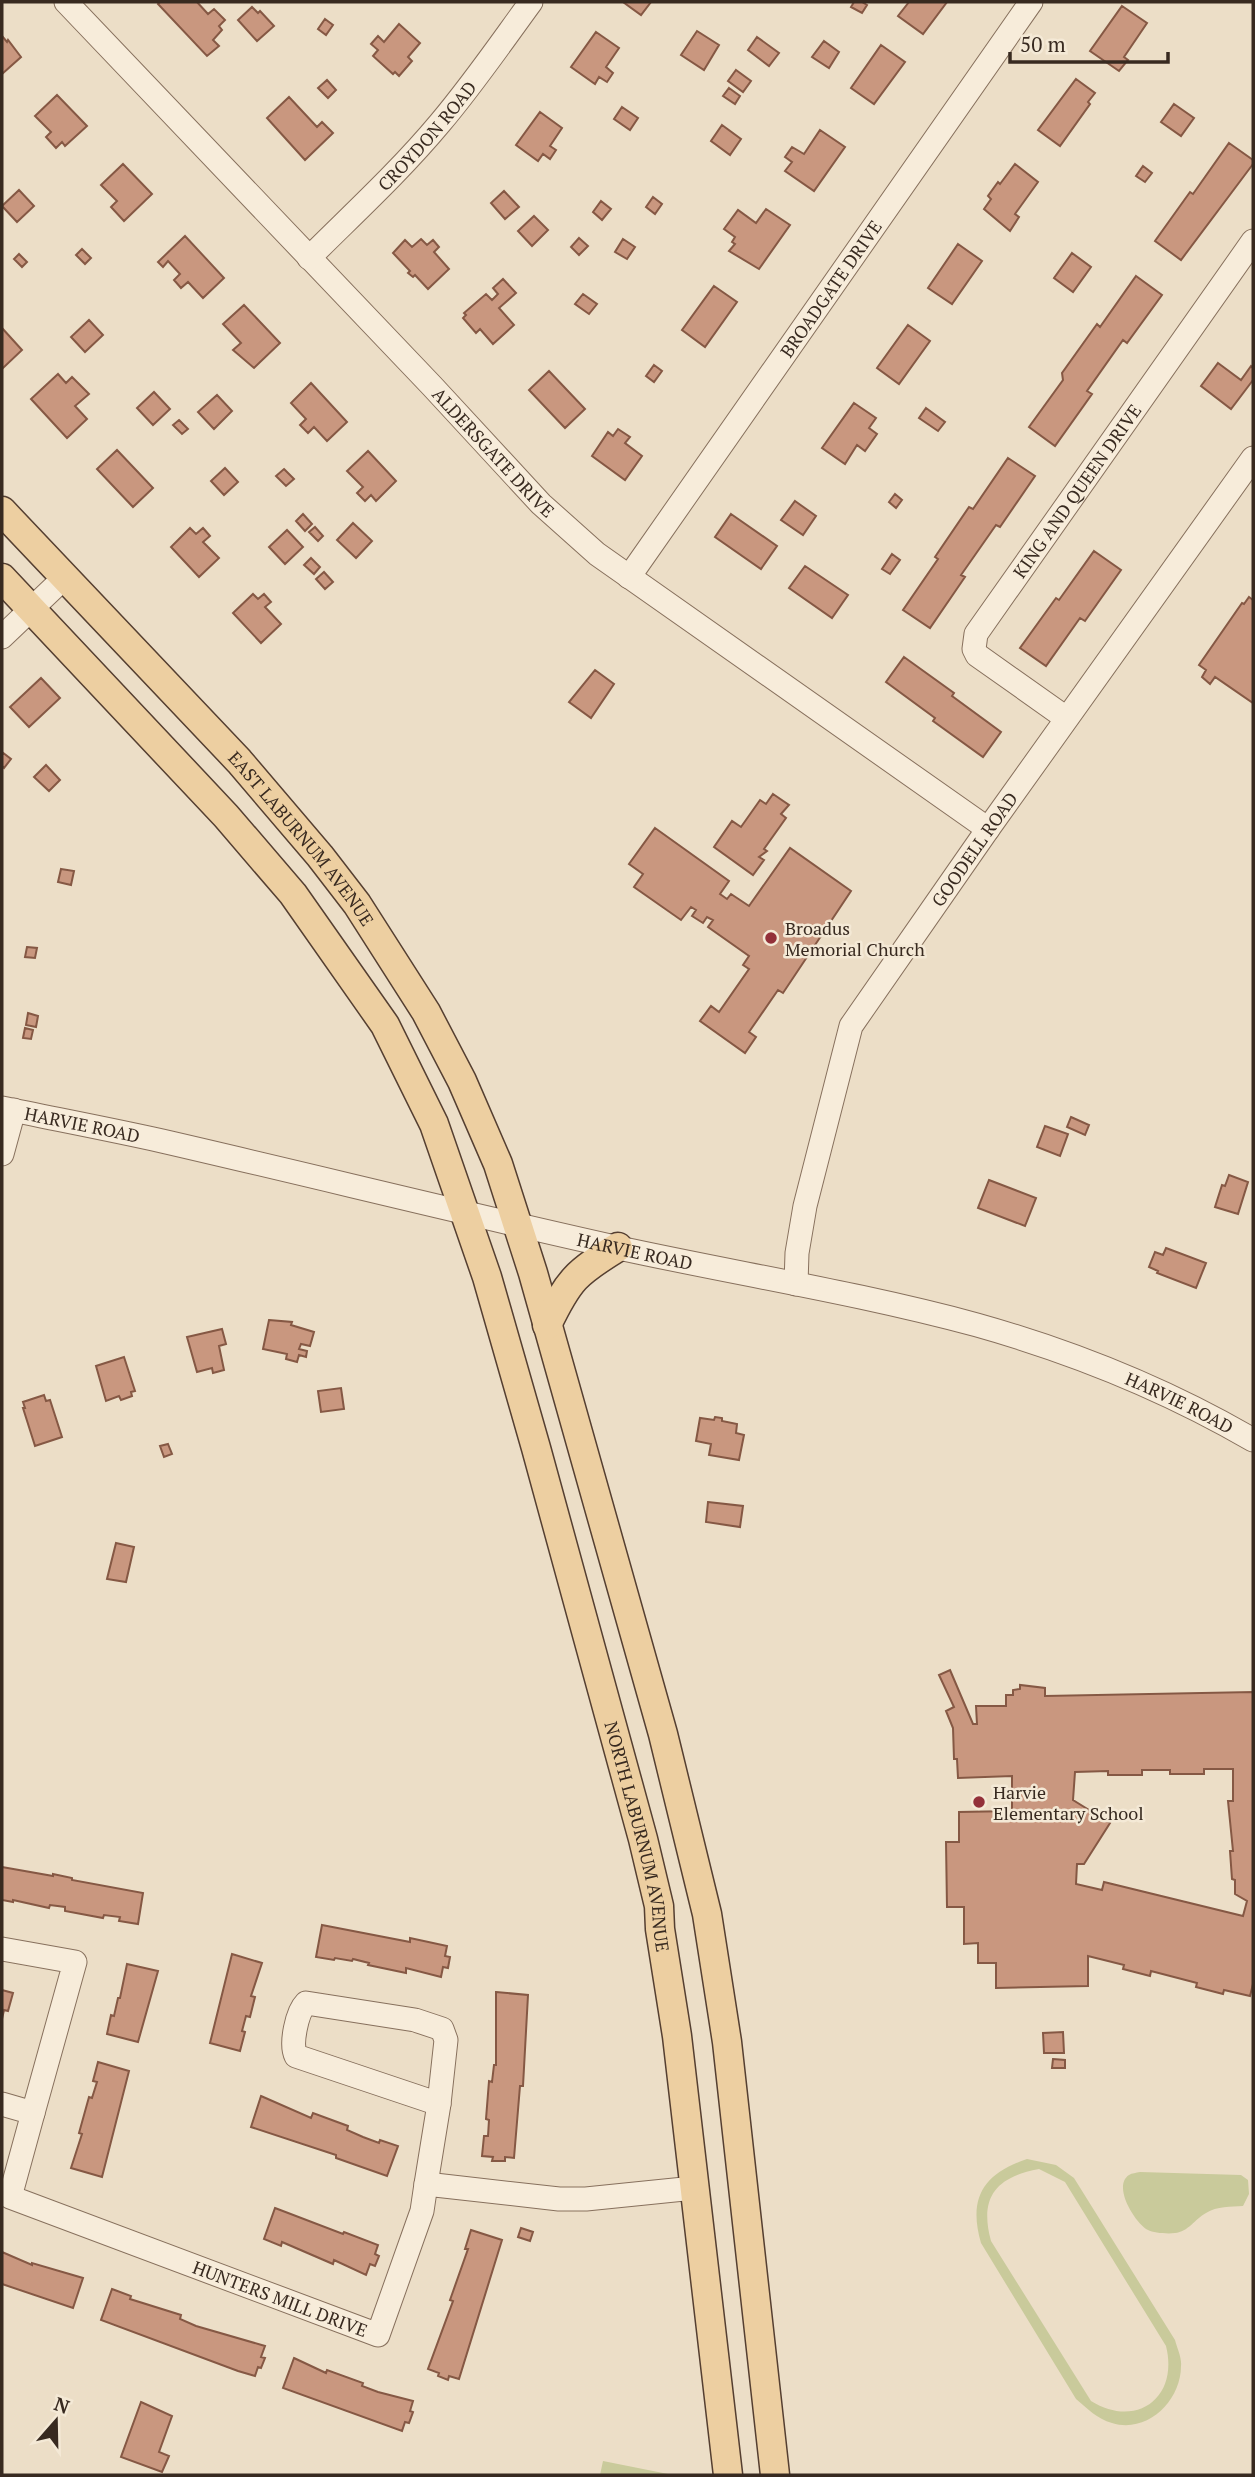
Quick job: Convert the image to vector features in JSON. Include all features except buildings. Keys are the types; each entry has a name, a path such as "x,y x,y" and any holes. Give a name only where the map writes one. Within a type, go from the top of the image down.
{"main road":[{"name":"EAST LABURNUM AVENUE","path":"2,511 239,761 357,904 426,1012 463,1081 498,1164 517,1225"},
{"path":"2,578 226,816 293,894 385,1025 434,1124 465,1214"},
{"name":"NORTH LABURNUM AVENUE","path":"465,1214 487,1277 536,1448 659,1906 660,1929 677,2036 728,2475"},
{"path":"517,1225 663,1734 707,1914 727,2042 775,2475"},
{"path":"547,1325 571,1281 582,1270 618,1247"}],"street":[{"name":"ALDERSGATE DRIVE","path":"66,2 541,504 572,533 629,577 988,829"},
{"name":"CROYDON ROAD","path":"309,258 439,124 531,2"},
{"name":"BROADGATE DRIVE","path":"629,577 1031,2"},
{"name":"KING AND QUEEN DRIVE","path":"1066,718 977,655 974,649 976,634 1253,241"},
{"name":"GOODELL ROAD","path":"796,1284 797,1253 805,1206 851,1026 1066,718 1253,458"},
{"path":"2,637 65,577"},
{"path":"2,1154 8,1109"},
{"name":"HARVIE ROAD","path":"8,1109 171,1143 465,1214 978,1325 1071,1355 1127,1377 1203,1412 1253,1440"},
{"path":"2,1949 75,1962 33,2113 2,2104"},
{"path":"439,2104 296,2056 293,2050 302,2007 306,2003 313,2003 415,2020 442,2029 446,2040 439,2104 426,2184 559,2199 586,2199 694,2188"},
{"name":"HUNTERS MILL DRIVE","path":"33,2113 10,2197 378,2335 422,2211 426,2184"}],"green space":[{"path":"1027,2159 1056,2165 1074,2178 1175,2340 1181,2360 1179,2379 1168,2402 1160,2412 1149,2419 1138,2424 1112,2423 1097,2416 1076,2399 981,2243 977,2227 978,2201 990,2180 1012,2165","holes":["1039,2169 1065,2182 1166,2346 1168,2364 1166,2380 1160,2394 1150,2404 1138,2410 1124,2412 1108,2409 1091,2401 991,2241 987,2212 994,2191 1002,2184 1012,2177"]},
{"path":"1130,2174 1241,2175 1248,2180 1249,2194 1243,2206 1210,2211 1180,2232 1153,2232 1137,2220 1124,2195 1124,2180"},
{"path":"603,2461 673,2475 600,2475"}],"place":[{"name":"Broadus Memorial Church","path":"771,938"},
{"name":"Harvie Elementary School","path":"979,1802"}]}
